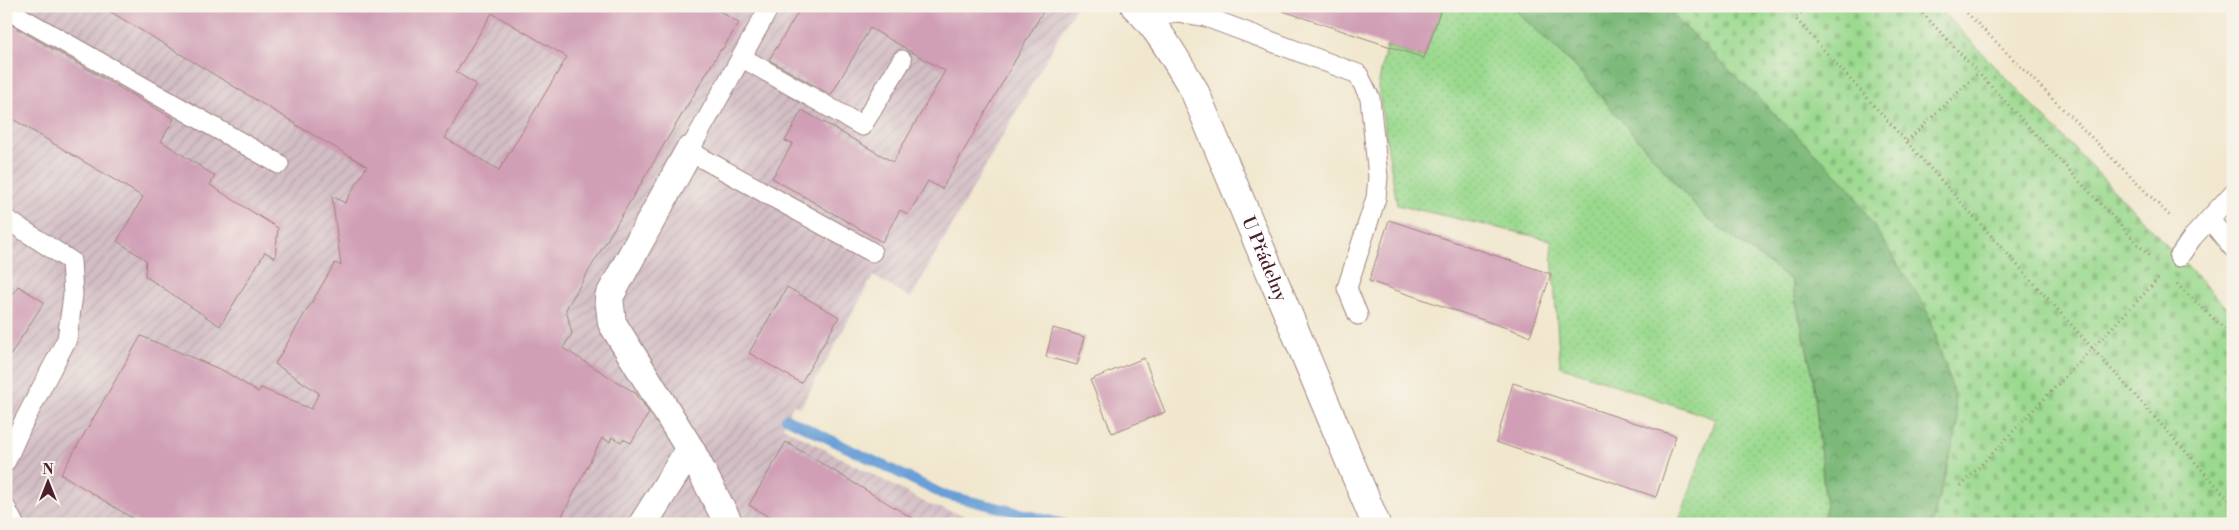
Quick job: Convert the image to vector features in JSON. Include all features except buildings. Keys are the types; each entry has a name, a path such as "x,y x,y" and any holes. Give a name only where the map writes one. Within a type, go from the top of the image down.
{"street":[{"name":"U Přádelny","path":"1144,10 1194,90 1376,524"},
{"path":"689,151 609,297 612,323 690,449 730,524"},
{"path":"643,524 690,449"}],"lane":[{"path":"770,6 689,151 872,252"},
{"path":"6,9 280,164"},
{"path":"1144,10 1177,12 1206,17 1358,74 1370,98 1378,177 1376,198 1347,288 1358,315"},
{"path":"741,57 862,126 902,60"},
{"path":"2179,257 2192,238 2233,192"},
{"path":"6,220 71,261 73,295 67,339 23,423 6,461"},
{"path":"2210,220 2233,248"},
{"path":"6,508 14,524"}],"path":[{"path":"1808,6 1795,18 2231,502 2233,501"},
{"path":"1916,6 2165,272 2233,337"},
{"path":"1960,6 2192,238"},
{"path":"1907,142 1978,73"},
{"path":"1961,486 2179,257"}],"shaded area":[{"path":"6,6 1076,6 911,298 873,276 801,407 793,405 783,427 930,505 993,524 6,524"}],"green space":[{"path":"1442,6 1511,6 1578,70 1704,216 1791,280 1813,376 1826,508 1823,524 1678,524 1715,419 1560,366 1551,240 1397,205 1378,87 1386,46 1424,58"},
{"path":"1511,6 1663,6 1848,185 1927,310 1953,390 1958,425 1932,524 1823,524 1826,508 1813,376 1791,280 1704,216 1578,70"},
{"path":"1663,6 1937,6 2233,314 2233,524 1932,524 1958,425 1953,390 1927,310 1848,185"}],"waterway":[{"path":"786,418 942,494 1065,524"}]}
